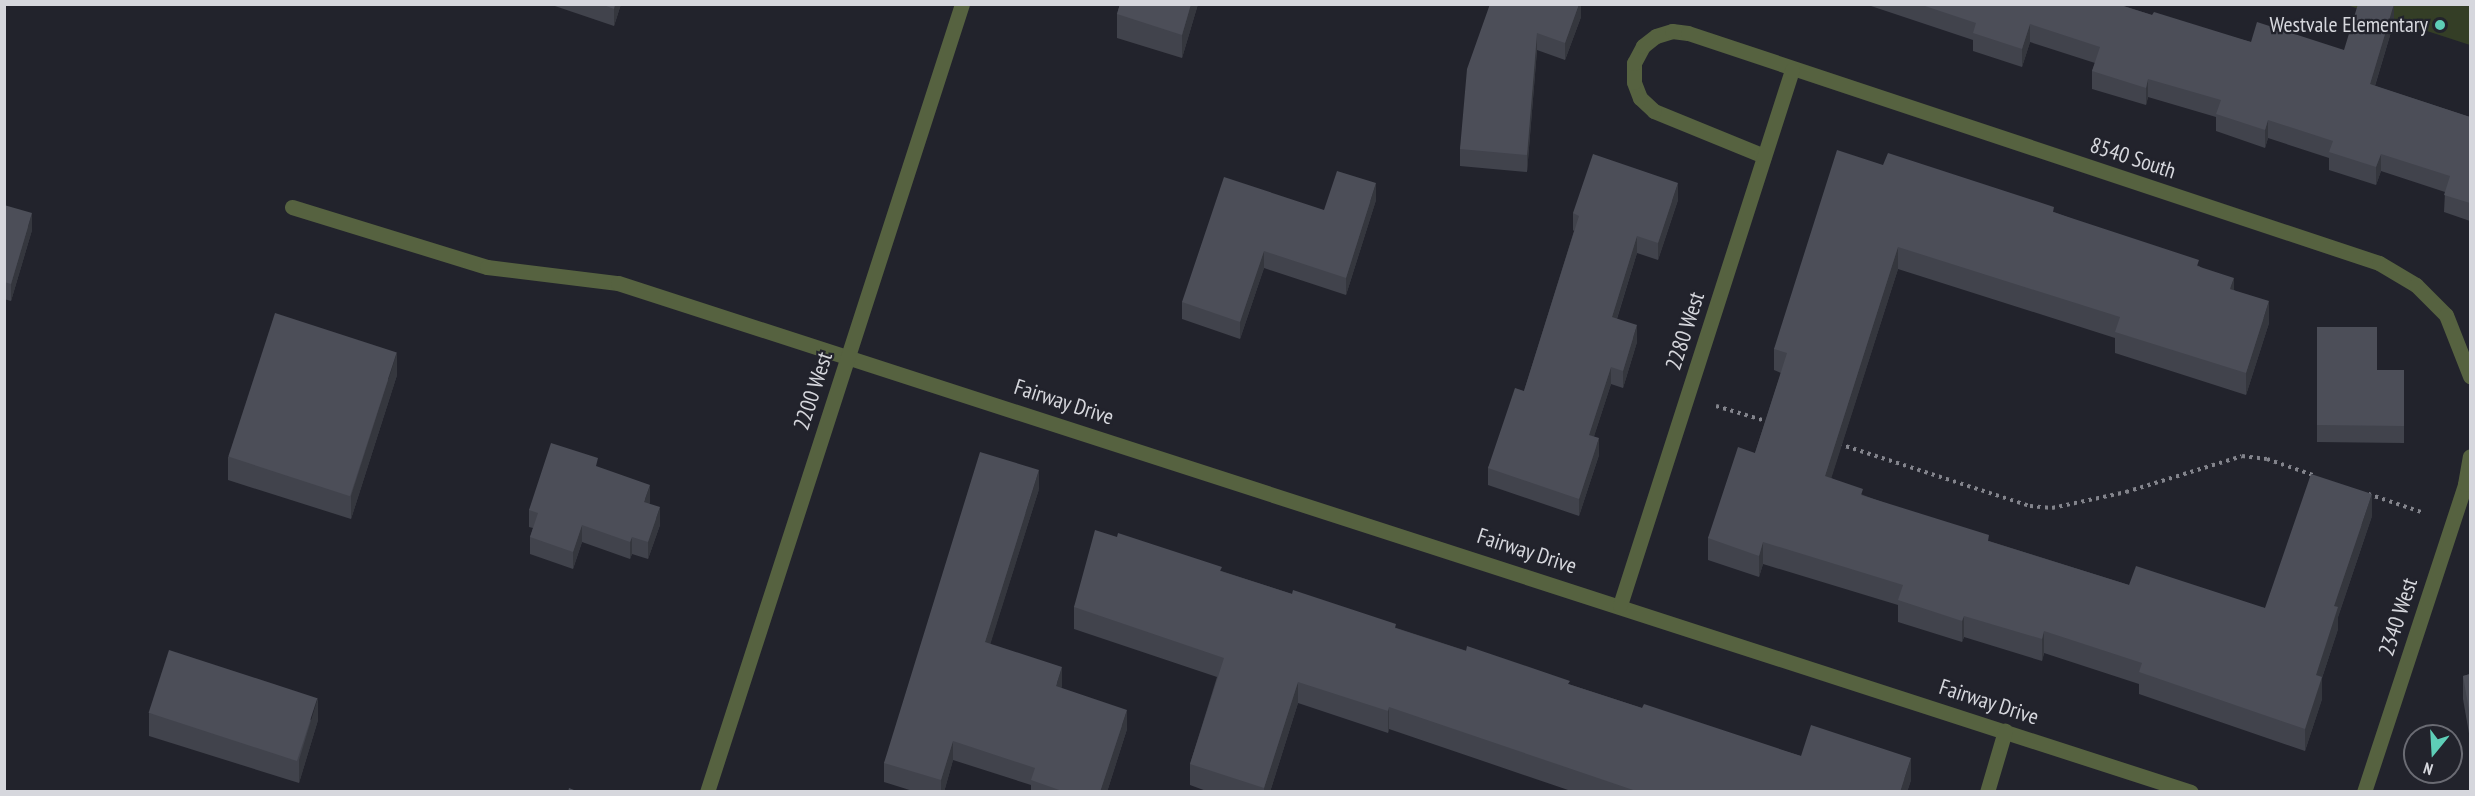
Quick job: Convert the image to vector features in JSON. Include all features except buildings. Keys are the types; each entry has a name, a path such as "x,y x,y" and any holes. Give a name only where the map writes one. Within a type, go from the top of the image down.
{"street":[{"name":"2200 West","path":"706,792 962,4"},
{"name":"8540 South","path":"1764,156 1654,111 1637,90 1634,63 1643,46 1656,36 1672,31 1689,33 1792,70 2379,263 2416,285 2446,315 2470,376"},
{"name":"2280 West","path":"1620,605 1792,70"},
{"name":"Fairway Drive","path":"292,207 487,267 618,283 1620,605 2191,792"},
{"name":"2340 West","path":"2364,792 2465,484 2470,456"},
{"path":"1987,792 2005,731"}],"path":[{"path":"1688,396 1771,423"},
{"path":"1836,443 2030,506 2052,508 2126,492 2242,456 2267,459 2320,477"},
{"path":"2363,492 2427,514"}],"green space":[{"name":"Westvale Elementary","path":"2347,5 2470,5 2470,45"}],"place":[{"name":"Westvale Elementary","path":"2440,25"}]}
